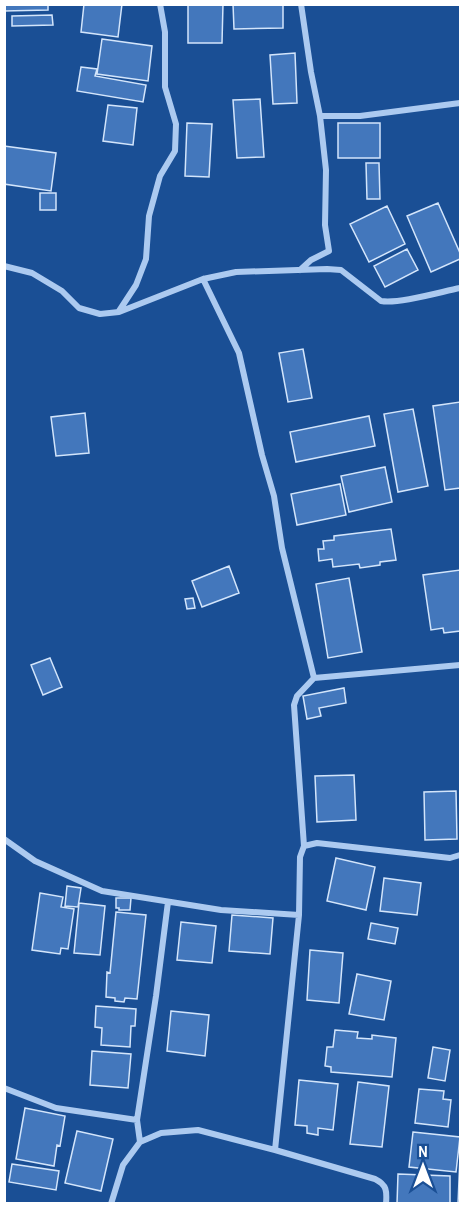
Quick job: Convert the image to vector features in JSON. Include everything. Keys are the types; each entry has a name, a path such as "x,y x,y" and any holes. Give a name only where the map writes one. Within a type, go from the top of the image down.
{"street":[{"path":"119,312 136,285 146,259 149,216 160,176 175,151 176,124 165,87 165,32 160,4"},
{"path":"299,270 311,260 329,251 325,225 326,170 321,116 311,72 301,4"},
{"path":"321,116 360,116 460,103"},
{"path":"4,266 32,273 62,291 79,308 100,314 119,312 202,279 236,272 341,270 381,301 386,302 460,288"},
{"path":"202,279 239,353 262,455 274,496 282,548 314,678"},
{"path":"276,1150 299,915 300,857 304,846 294,705 297,696 314,678 460,665"},
{"path":"4,839 35,861 102,891 221,910 299,915"},
{"path":"304,846 317,843 450,858 460,855"},
{"path":"140,1142 137,1120 168,902"},
{"path":"4,1088 56,1108 137,1120"},
{"path":"111,1203 123,1165 140,1142 161,1133 198,1130 375,1179 382,1183 387,1192 386,1203"}],"building":[{"path":"4,4 48,4 48,10 4,11"},
{"path":"84,4 122,4 118,37 81,32"},
{"path":"188,4 223,4 222,43 188,43"},
{"path":"233,4 283,4 283,28 234,29"},
{"path":"52,15 53,25 12,26 12,16"},
{"path":"102,39 152,46 148,81 97,74"},
{"path":"295,53 297,103 273,104 270,55"},
{"path":"81,67 97,69 95,76 146,85 143,102 77,91"},
{"path":"260,99 264,157 237,158 233,100"},
{"path":"108,105 137,108 133,145 103,141"},
{"path":"187,123 212,124 209,177 185,176"},
{"path":"338,123 380,123 380,158 338,158"},
{"path":"4,146 56,153 51,191 4,184"},
{"path":"366,163 379,163 380,199 367,199"},
{"path":"40,193 56,193 56,210 40,210"},
{"path":"438,203 460,253 460,259 431,272 407,216"},
{"path":"387,206 405,244 369,262 350,224"},
{"path":"407,249 418,270 385,287 374,266"},
{"path":"303,349 312,398 288,402 279,353"},
{"path":"460,402 460,488 445,490 433,406"},
{"path":"413,409 428,486 398,492 384,414"},
{"path":"85,413 89,453 56,456 51,417"},
{"path":"369,416 375,446 296,462 290,432"},
{"path":"385,467 392,502 349,512 341,476"},
{"path":"340,484 346,515 297,525 291,494"},
{"path":"391,529 396,560 360,568 359,564 333,567 332,559 319,561 318,549 324,549 323,541 334,540 334,536"},
{"path":"229,566 239,593 202,607 192,581"},
{"path":"460,570 460,631 444,633 443,628 431,630 423,575"},
{"path":"349,578 362,652 328,658 316,584"},
{"path":"193,598 195,608 187,609 185,599"},
{"path":"50,658 62,687 43,695 31,665"},
{"path":"344,688 346,703 319,708 321,716 307,719 303,696"},
{"path":"354,775 356,820 317,822 315,776"},
{"path":"456,791 457,839 425,840 424,792"},
{"path":"336,858 375,867 366,910 327,901"},
{"path":"384,878 421,883 417,915 380,911"},
{"path":"67,886 81,888 78,907 65,906"},
{"path":"40,893 63,897 61,907 74,909 68,949 61,948 60,954 32,950"},
{"path":"116,898 131,898 130,910 116,908"},
{"path":"79,903 105,906 100,955 74,953"},
{"path":"116,912 146,915 137,999 125,998 124,1002 106,997 107,972 110,973"},
{"path":"232,915 273,918 270,954 229,951"},
{"path":"181,922 216,926 212,963 177,960"},
{"path":"371,923 398,928 395,944 368,939"},
{"path":"310,950 343,953 339,1003 307,1000"},
{"path":"357,974 391,981 384,1020 349,1014"},
{"path":"96,1006 136,1009 135,1026 131,1026 130,1047 101,1045 102,1028 95,1027"},
{"path":"171,1011 209,1015 205,1056 167,1051"},
{"path":"335,1030 358,1032 357,1038 372,1039 372,1035 396,1038 392,1077 331,1072 331,1067 325,1066 327,1047 333,1047"},
{"path":"433,1047 450,1050 445,1081 428,1078"},
{"path":"92,1051 131,1054 128,1088 90,1085"},
{"path":"299,1080 338,1084 333,1130 318,1128 318,1135 307,1133 307,1126 295,1125"},
{"path":"358,1082 389,1086 382,1147 350,1144"},
{"path":"419,1089 444,1091 443,1099 451,1100 448,1127 415,1123"},
{"path":"25,1108 65,1116 54,1166 16,1159"},
{"path":"77,1131 113,1139 101,1191 65,1183"},
{"path":"413,1132 460,1137 456,1172 409,1167"},
{"path":"460,1156 460,1204 458,1204"},
{"path":"12,1164 59,1171 56,1190 9,1182"},
{"path":"398,1174 450,1176 450,1204 397,1204"}]}
